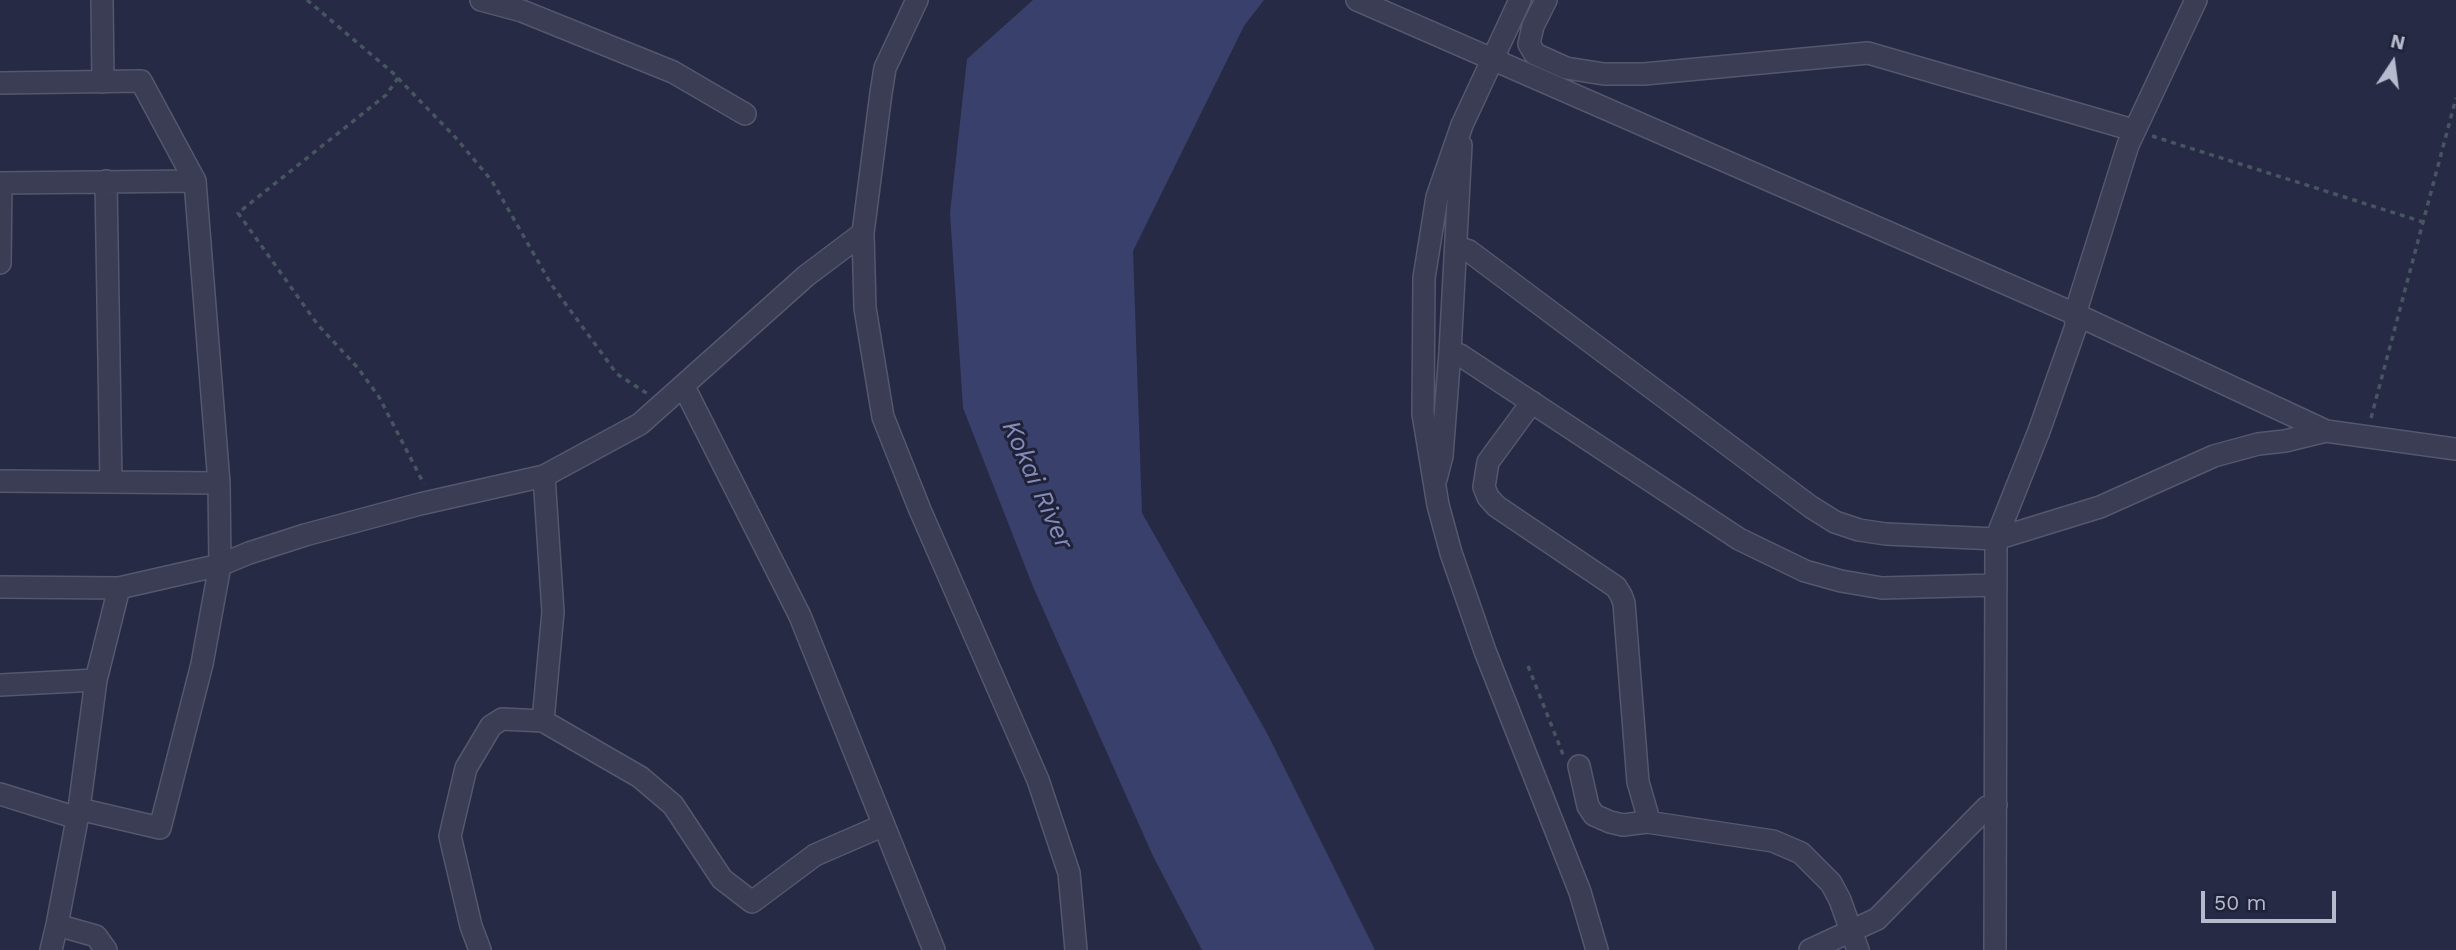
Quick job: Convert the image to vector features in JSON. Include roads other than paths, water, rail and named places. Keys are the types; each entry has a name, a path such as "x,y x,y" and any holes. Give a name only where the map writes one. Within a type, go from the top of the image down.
{"street":[{"path":"102,0 103,82"},
{"path":"481,0 522,11 673,72 745,114"},
{"path":"917,0 885,68 863,233 865,308 883,417 920,510 1038,780 1069,873 1076,950"},
{"path":"1356,0 2075,314 2326,431 2456,449"},
{"path":"1520,0 1485,56 1437,197 1424,278 1423,414 1434,488 1451,553 1485,651 1570,867 1597,950"},
{"path":"1546,0 1529,38 1531,48 1535,54 1555,64 1583,71 1644,74 1867,53 2133,130"},
{"path":"1994,950 1996,540 2039,431 2076,326 2075,314 2133,130 2196,0"},
{"path":"0,83 141,82 195,181 219,484 220,565 202,664 160,828 78,814 0,794"},
{"path":"1434,488 1442,456 1455,353 1463,249 1462,125"},
{"path":"106,181 111,482"},
{"path":"0,263 0,183 195,181"},
{"path":"0,587 119,588 220,565 249,552 305,535 433,501 544,476 640,424 806,276 863,233"},
{"path":"1463,249 1835,523 1859,530 1996,540 2100,507 2214,456 2258,444 2285,441 2326,431"},
{"path":"1455,353 1739,540 1805,571 1882,588 1995,585"},
{"path":"684,387 800,615 934,950"},
{"path":"1532,402 1488,462 1485,487 1488,497 1496,506 1616,587 1621,595 1624,603 1638,782 1647,822"},
{"path":"543,722 553,612 544,476"},
{"path":"0,481 219,484"},
{"path":"51,950 78,814 96,680 119,588"},
{"path":"0,685 96,680"},
{"path":"480,950 471,926 450,836 466,768 491,726 502,719 543,722 640,778 673,805 722,879 752,902 815,855 884,825"},
{"path":"1578,766 1588,806 1594,815 1610,822 1623,825 1647,822 1786,845 1801,853 1831,883 1854,941"},
{"path":"1810,950 1854,941 1987,807 1996,805"},
{"path":"57,925 96,936 106,950"}],"water":[{"name":"Kokai River","path":"1033,0 1264,0 1244,26 1133,251 1142,513 1267,733 1375,950 1202,950 1153,856 1034,589 963,408 950,213 967,59"}]}
